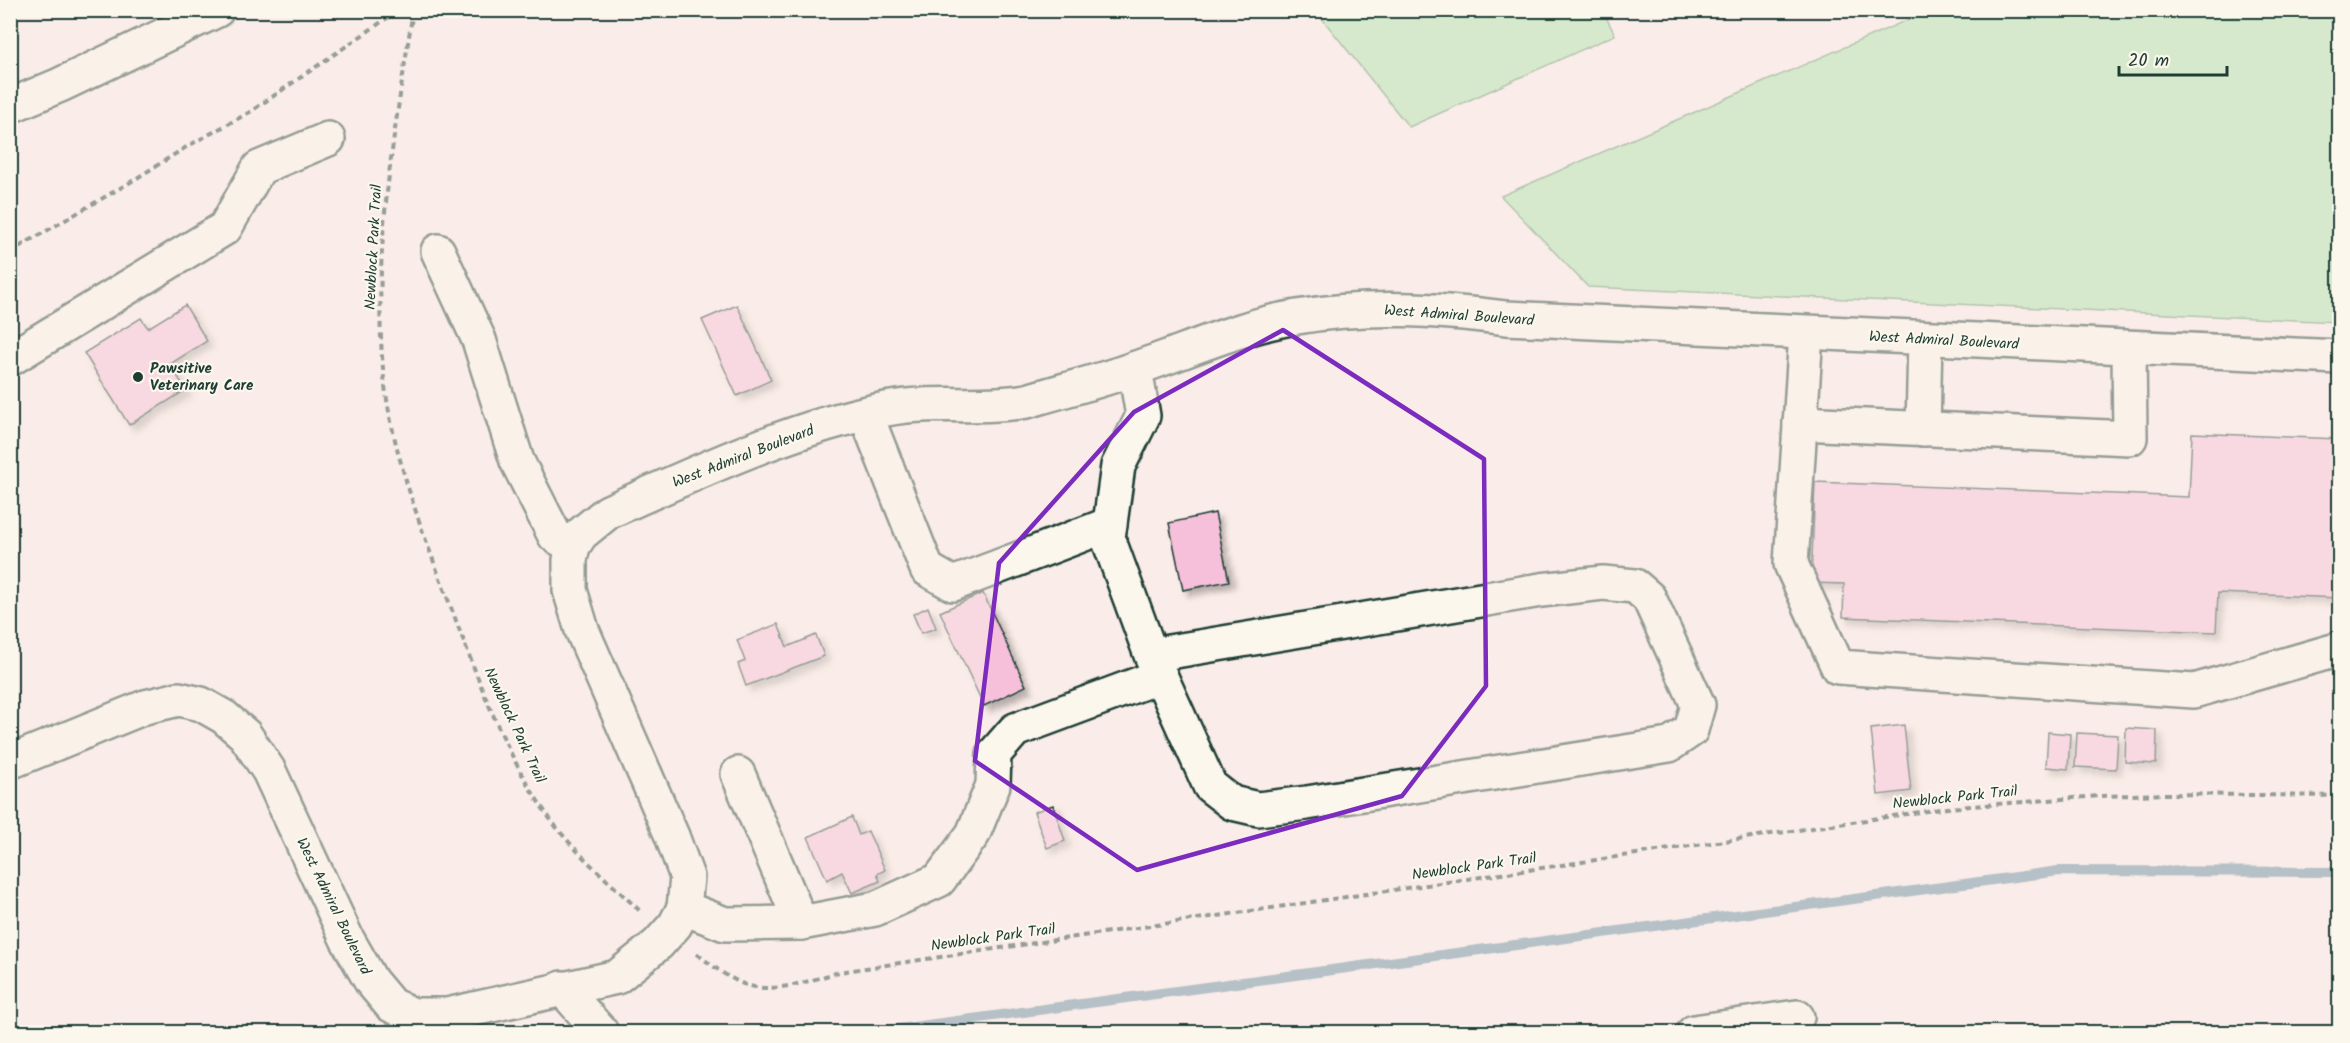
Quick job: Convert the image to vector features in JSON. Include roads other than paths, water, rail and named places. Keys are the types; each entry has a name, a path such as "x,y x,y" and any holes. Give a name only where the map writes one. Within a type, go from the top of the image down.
{"main road":[{"path":"10,106 60,85 218,10"},
{"path":"10,359 225,228 259,168 328,139"},
{"path":"438,251 478,340 518,461 555,536 573,546 570,561 570,590 582,630 672,836 687,877 676,921 725,924 801,922 875,909 939,880 974,834 993,785 994,754 1015,729 1156,666 1541,590 1603,583 1635,586 1649,598 1698,705 1691,730 1669,745 1318,801 1258,809 1232,803 1210,786 1156,666 1108,538 1118,466 1143,416 1135,369"},
{"name":"West Admiral Boulevard","path":"573,546 593,522 608,512 804,430 887,409 940,404 1011,404 1135,369 1235,332 1295,317 1339,311 1446,311 1506,318 2128,349 2340,357"},
{"path":"1806,333 1791,564 1838,667 2194,691 2340,649"},
{"path":"1923,429 1925,339"},
{"path":"1800,423 2130,438 2128,349"},
{"path":"866,415 927,569 953,584 1110,524"},
{"name":"West Admiral Boulevard","path":"10,762 146,707 179,699 201,704 224,717 245,735 269,771 347,939 371,981 391,1005 412,1015 447,1015 617,977 639,961 676,921"},
{"path":"738,774 801,922"},
{"path":"562,988 601,1032"},
{"path":"1699,1032 1797,1017"}],"waterway":[{"path":"876,1032 2059,871 2340,872"}],"place":[{"name":"Pawsitive Veterinary Care","path":"138,377"}]}
